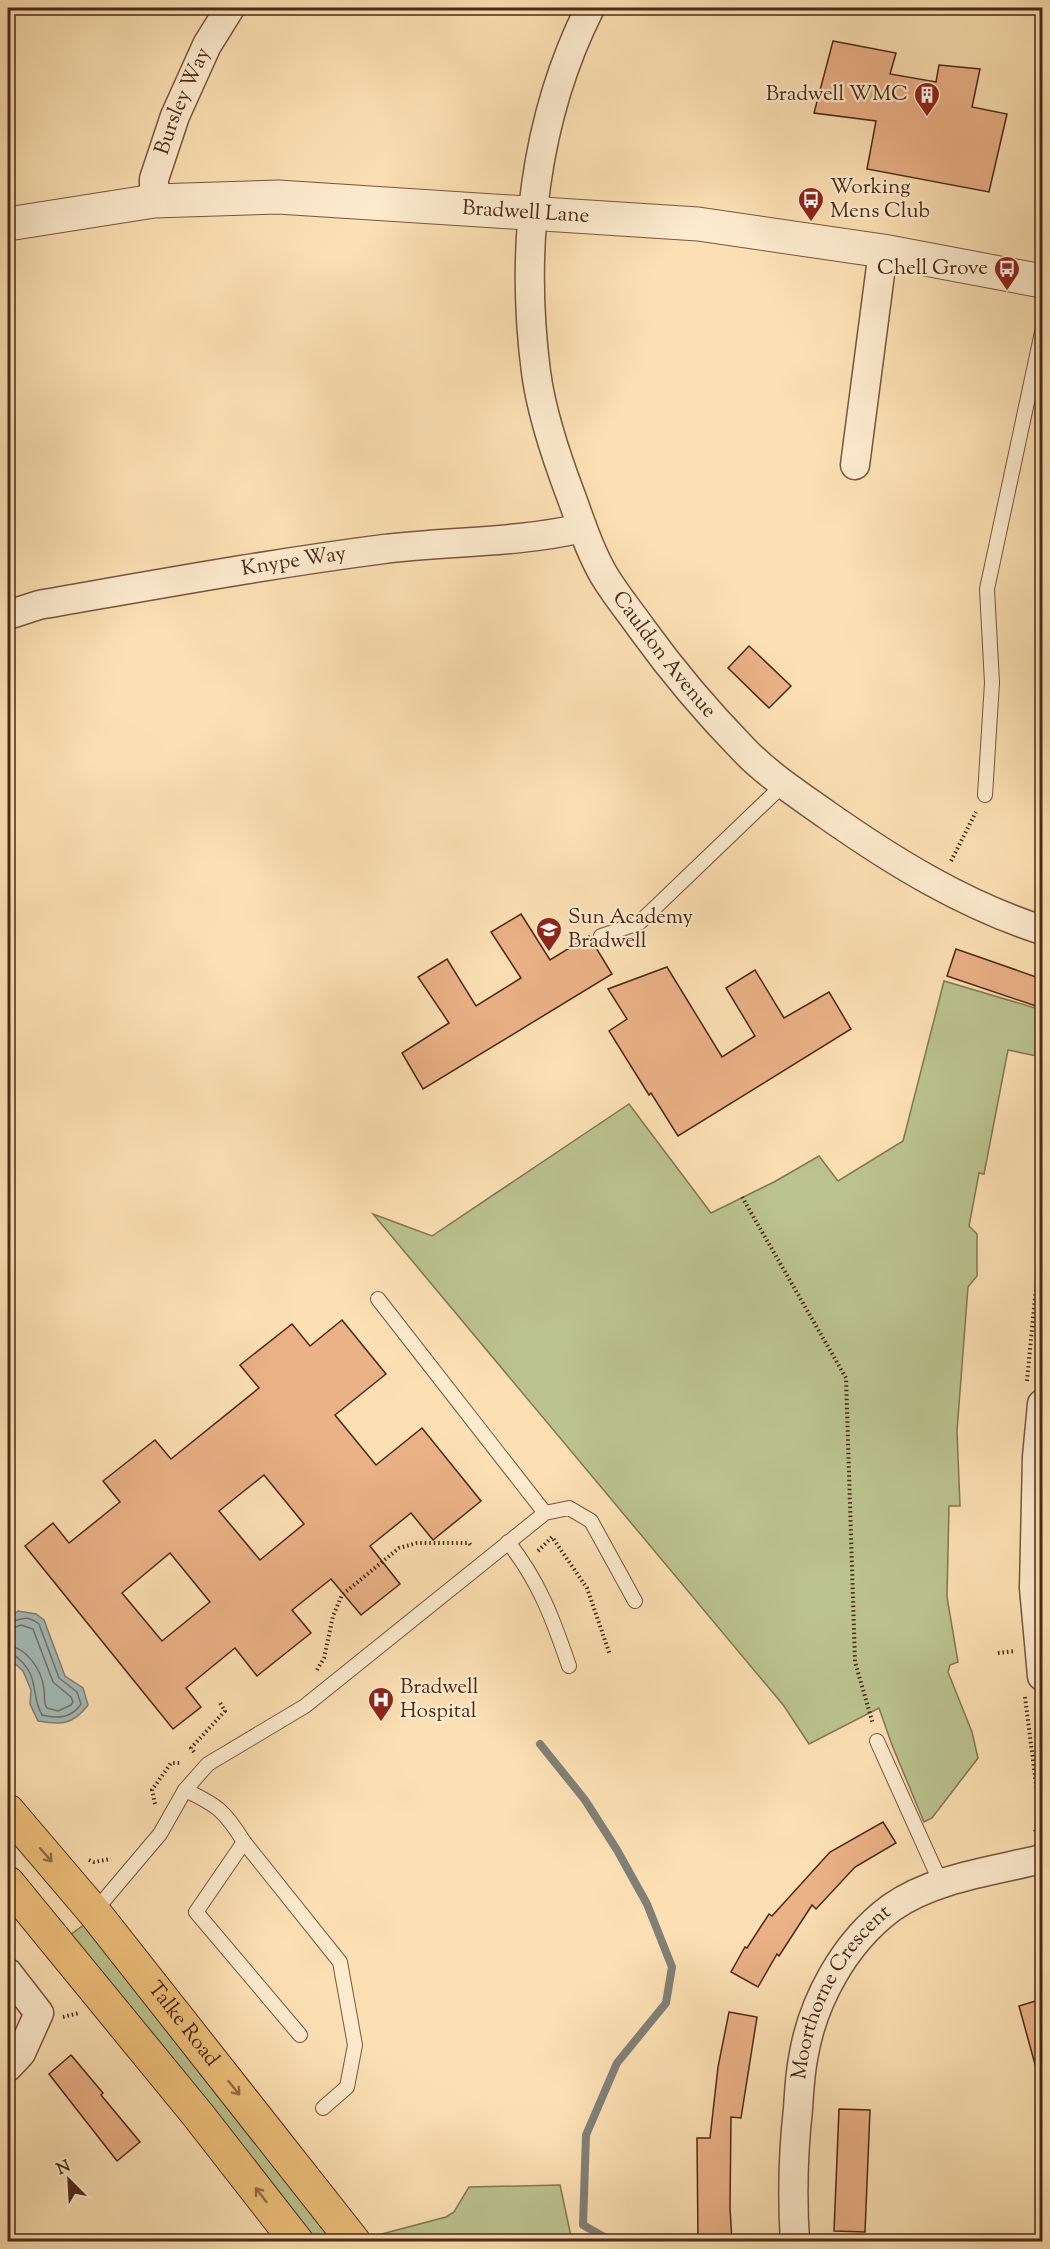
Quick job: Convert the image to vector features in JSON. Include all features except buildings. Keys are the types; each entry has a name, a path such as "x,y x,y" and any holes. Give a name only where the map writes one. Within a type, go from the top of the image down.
{"highway":[{"name":"Talke Road","path":"8,1811 94,1912 354,2241"},
{"path":"8,1884 198,2115 297,2241"},
{"path":"94,1912 68,1930 67,1936 198,2115"}],"street":[{"name":"Bursley Way","path":"154,201 154,179 175,116 207,45 230,8"},
{"name":"Cauldon Avenue","path":"590,8 575,38 544,139 533,212 529,266 536,374 557,459 582,528 605,577 677,677 746,752 784,784 869,844 938,886 1042,930"},
{"name":"Bradwell Lane","path":"8,224 154,201 278,197 698,224 883,251 1042,281"},
{"path":"855,465 883,251"},
{"name":"Knype Way","path":"8,615 39,605 297,560 410,546 551,535 582,528"},
{"path":"1042,1404 1037,1458 1034,1588 1042,1676"},
{"name":"Moorthorne Crescent","path":"795,2241 792,2158 803,2059 812,2021 829,1983 850,1948 892,1908 941,1883 1042,1859"},
{"path":"8,1973 39,2013 21,2053 8,2067"}],"lane":[{"path":"985,795 992,683 987,589 1042,332"},
{"path":"601,936 639,923 784,784"},
{"path":"378,1299 545,1513"},
{"path":"94,1912 160,1834 185,1790 208,1764 305,1706 545,1513 569,1508 591,1521 635,1601"},
{"path":"508,1542 525,1563 550,1609 569,1666"},
{"path":"877,1742 941,1883"},
{"path":"185,1790 214,1804 233,1825 340,1962 355,2045 347,2087 323,2108"},
{"path":"244,1842 196,1912 300,2035"}],"path":[{"path":"938,886 985,795"},
{"path":"742,1197 846,1378 855,1662 877,1742"},
{"path":"998,1653 1022,1651"},
{"path":"191,1758 196,1754 190,1748 225,1711 219,1701"},
{"path":"156,1808 152,1790 171,1763 186,1762"},
{"path":"81,1856 94,1862 116,1857"}],"green space":[{"path":"944,981 1042,1010 1042,1057 1008,1050 984,1174 979,1173 969,1226 977,1234 977,1276 968,1287 957,1431 960,1506 949,1506 947,1597 958,1662 950,1665 948,1672 972,1732 978,1758 932,1818 924,1822 879,1708 809,1744 784,1706 373,1214 432,1236 629,1104 711,1213 774,1182 819,1156 838,1181 903,1141"},
{"path":"85,1924 336,2241 308,2241 70,1935"},
{"path":"560,2185 572,2241 383,2242 378,2235 446,2217 454,2212 469,2187"}],"water":[{"path":"18,1611 36,1614 44,1620 65,1676 83,1688 88,1705 72,1720 60,1723 38,1721 30,1704 31,1690 23,1671 8,1657 8,1619"}],"waterway":[{"path":"540,1744 585,1800 617,1850 647,1904 672,1967 666,2003 617,2063 586,2135 583,2225 606,2238 606,2242"}],"place":[{"name":"Bradwell WMC","path":"927,118"},
{"name":"Working Mens Club","path":"811,223"},
{"name":"Chell Grove","path":"1007,292"},
{"name":"Sun Academy Bradwell","path":"549,953"},
{"name":"Bradwell Hospital","path":"381,1723"}]}
